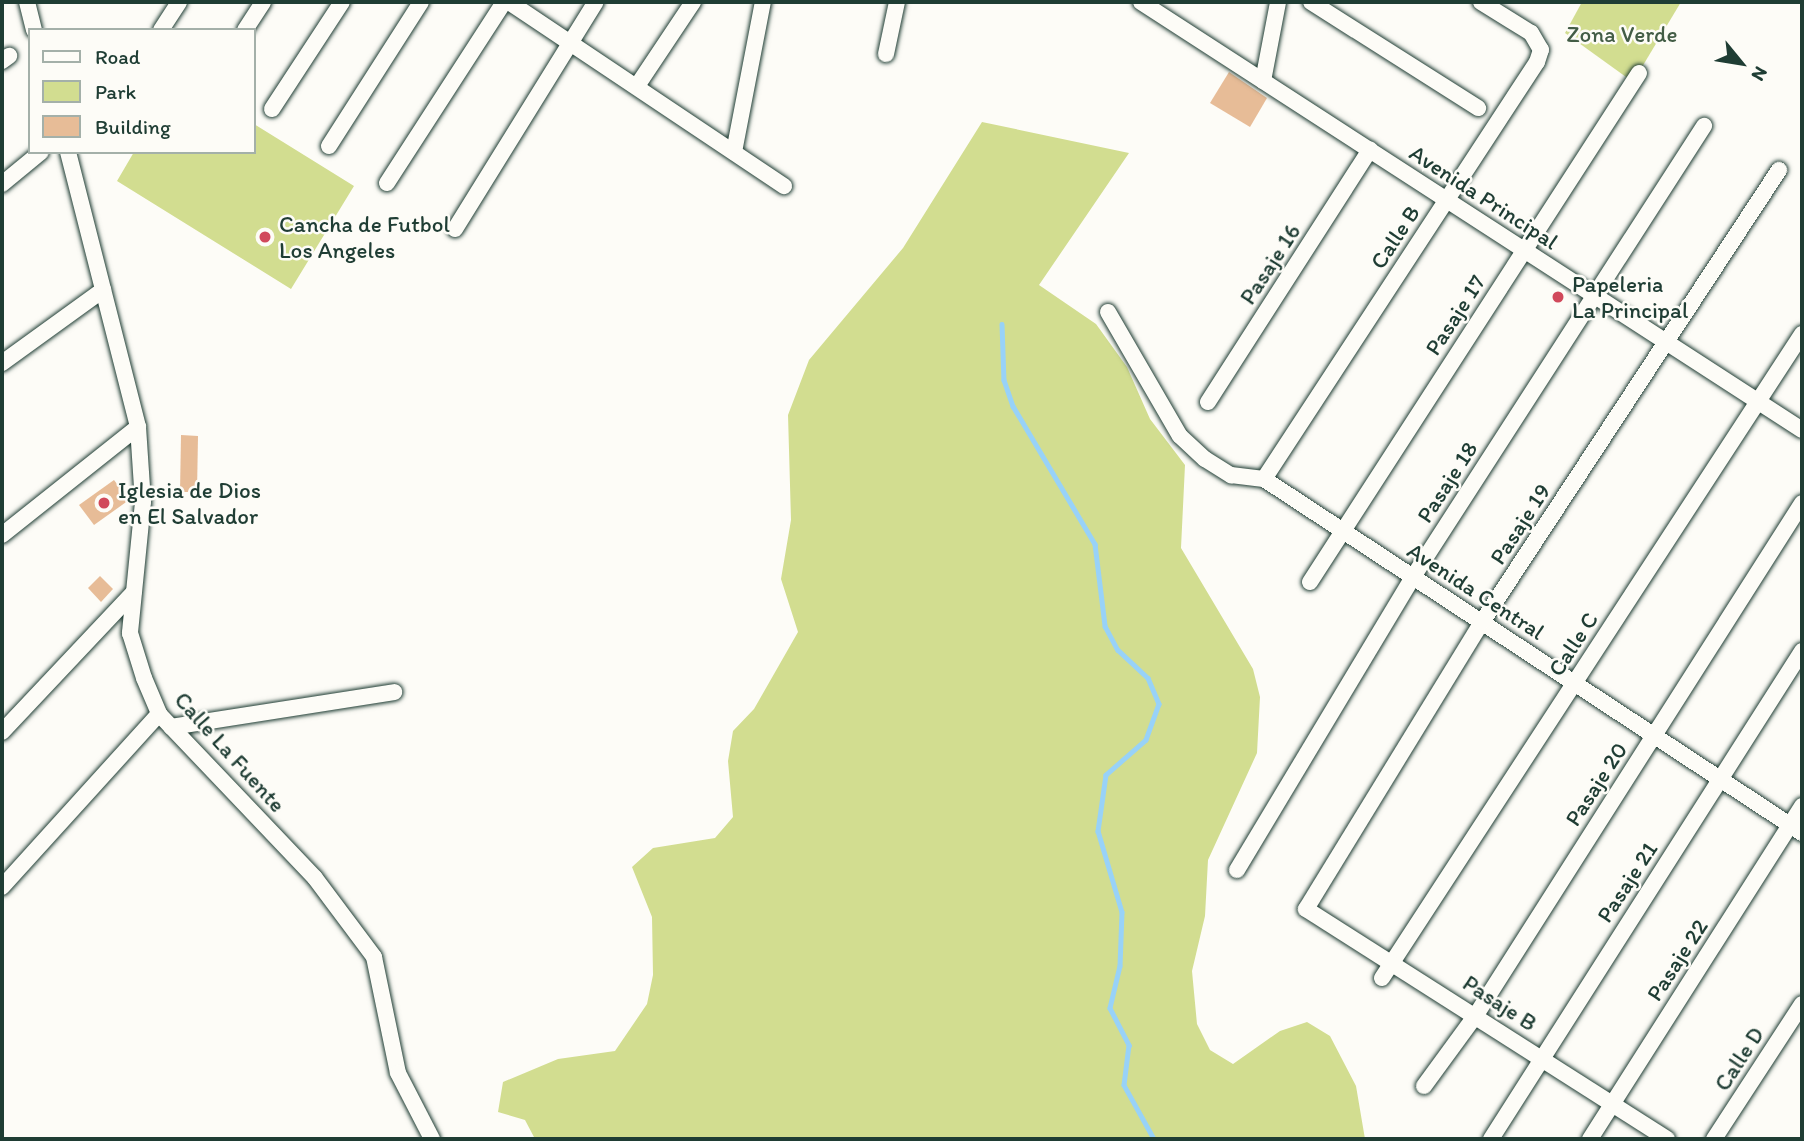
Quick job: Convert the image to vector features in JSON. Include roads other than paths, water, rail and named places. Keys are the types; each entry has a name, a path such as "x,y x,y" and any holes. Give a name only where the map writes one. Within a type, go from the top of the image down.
{"street":[{"path":"27,2 34,28"},
{"path":"162,28 180,2"},
{"path":"246,28 263,2"},
{"path":"272,109 342,2"},
{"path":"329,146 421,2"},
{"path":"387,183 506,2 570,41 784,186"},
{"path":"455,229 596,2"},
{"path":"637,86 693,2"},
{"path":"734,152 763,2"},
{"path":"886,54 897,2"},
{"name":"Avenida Principal","path":"1141,2 1168,10 1263,81 1802,430"},
{"path":"1263,81 1278,2"},
{"path":"1311,2 1478,108"},
{"name":"Calle B","path":"1264,478 1447,200 1541,50 1531,33 1481,2"},
{"name":"Pasaje 17","path":"1310,582 1639,72"},
{"name":"Pasaje 18","path":"1237,870 1413,576 1704,126"},
{"name":"Pasaje 16","path":"1208,402 1370,150"},
{"path":"2,184 39,154"},
{"name":"Calle La Fuente","path":"69,154 138,427 143,502 130,634 159,713 315,878 374,957 398,1073 432,1139"},
{"name":"Pasaje 19","path":"1306,909 1482,622 1779,170"},
{"path":"2,363 103,290"},
{"path":"1108,312 1180,436 1231,475 1264,478"},
{"name":"Calle C","path":"1382,978 1802,334"},
{"path":"2,535 138,427"},
{"name":"Avenida Central","path":"1264,478 1796,829"},
{"name":"Pasaje 20","path":"1424,1086 1476,1014 1802,503"},
{"path":"2,733 134,592"},
{"name":"Pasaje 21","path":"1491,1139 1802,651"},
{"path":"172,727 394,692"},
{"path":"2,887 159,713"},
{"name":"Pasaje 22","path":"1590,1139 1796,829 1802,806"},
{"name":"Pasaje B","path":"1306,909 1394,961 1667,1139"},
{"name":"Calle D","path":"1714,1139 1802,1004"}],"waterway":[{"path":"1002,324 1004,380 1013,406 1095,544 1105,626 1118,650 1148,678 1159,704 1146,740 1106,775 1098,831 1122,912 1120,966 1110,1008 1129,1045 1124,1085 1154,1139"}],"place":[{"name":"Cancha de Futbol Los Angeles","path":"265,237"},
{"name":"Papeleria La Principal","path":"1558,297"},
{"name":"Iglesia de Dios en El Salvador","path":"104,503"}],"park label":[{"name":"Zona Verde","path":"1622,34"}]}
